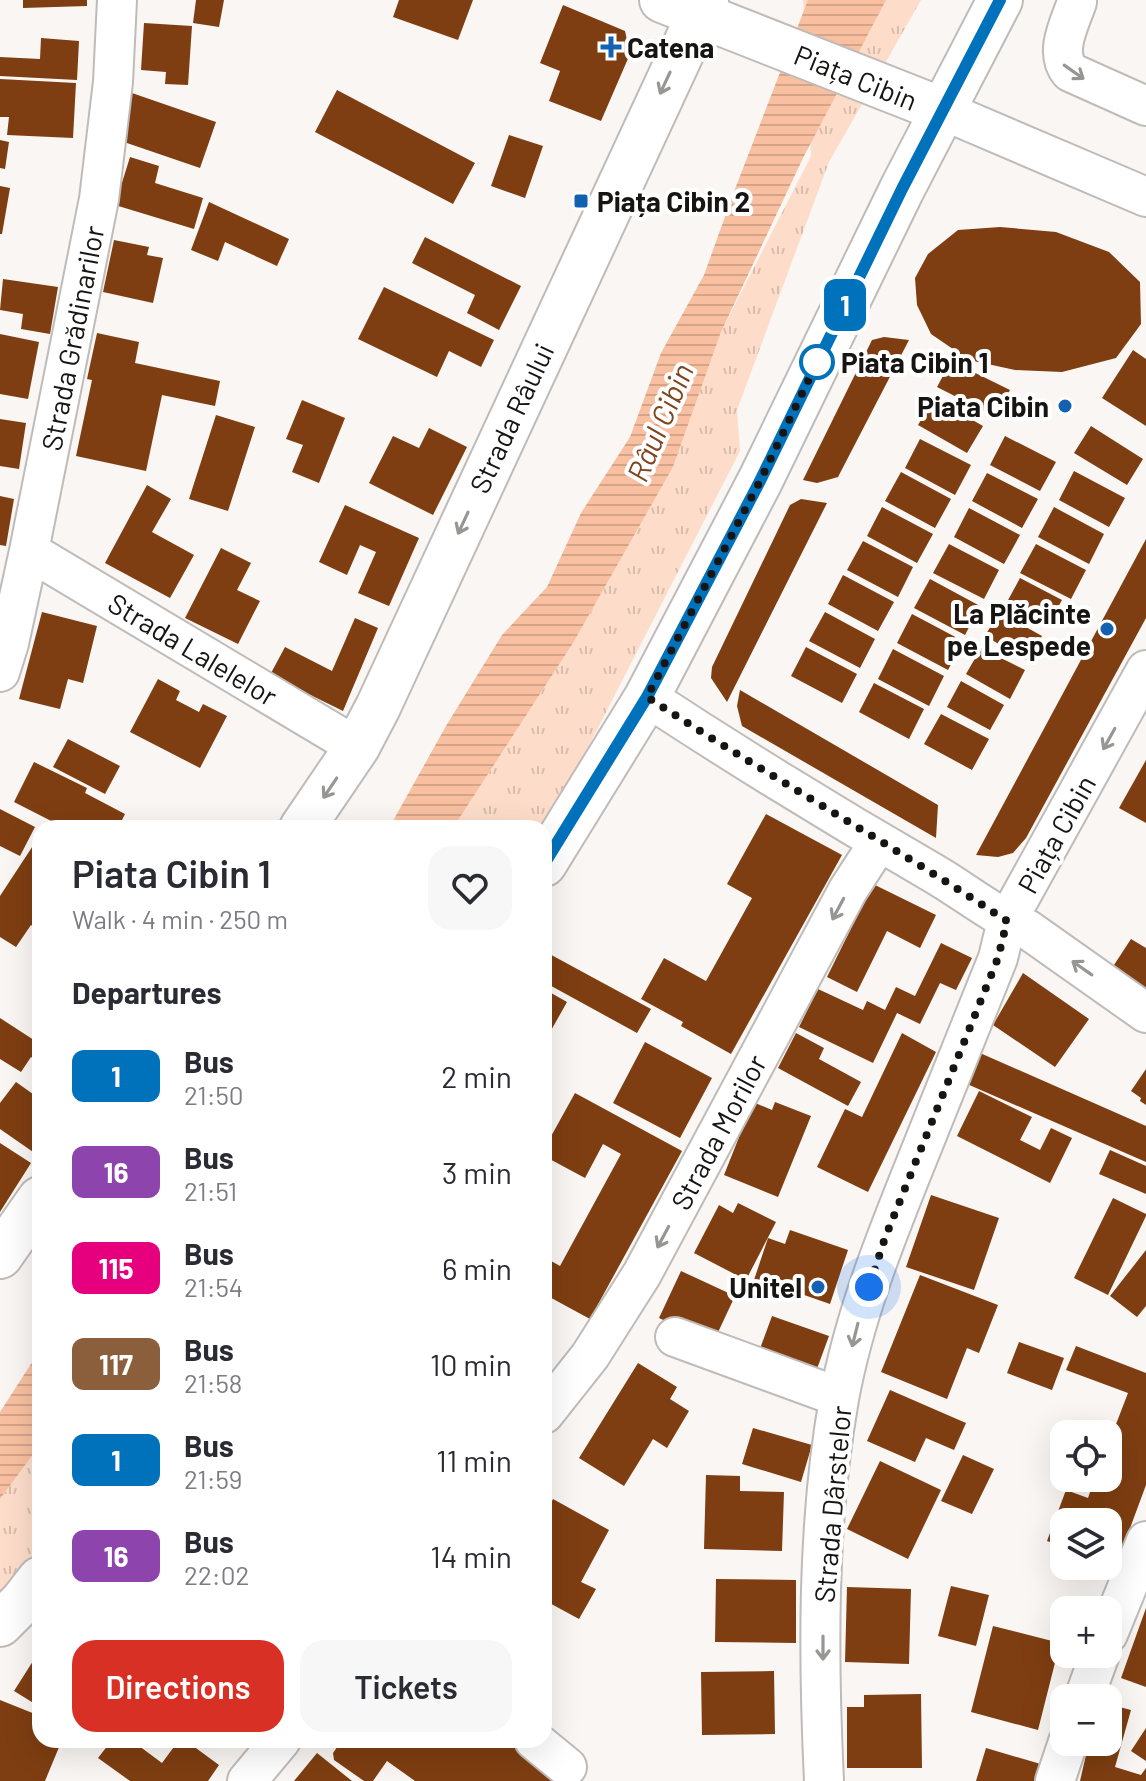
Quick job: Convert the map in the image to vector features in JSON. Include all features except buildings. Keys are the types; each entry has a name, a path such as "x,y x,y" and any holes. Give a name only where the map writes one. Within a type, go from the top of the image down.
{"main road":[{"path":"552,851 647,697 760,481 912,171 927,105 972,59 1000,0"},
{"name":"Piața Cibin","path":"689,4 740,31 927,105"},
{"name":"Strada Râului","path":"307,820 357,747 689,4"},
{"path":"0,1256 32,1210"},
{"path":"0,1624 32,1589"}],"street":[{"name":"Strada Grădinarilor","path":"0,672 29,551 99,199 113,82 117,0"},
{"path":"1077,2 1062,47 1063,63 1070,72 1146,106"},
{"name":"Piața Cibin","path":"927,105 1146,197"},
{"name":"Strada Lalelelor","path":"29,551 357,747"},
{"name":"Piața Cibin","path":"647,697 1007,921 1146,670"},
{"name":"Strada Morilor","path":"552,1404 590,1356 635,1288 848,890 879,842"},
{"path":"1007,921 1027,929 1146,1013"},
{"name":"Strada Dârstelor","path":"824,1781 823,1579 828,1481 839,1397 861,1311 885,1238 998,958 1007,921"},
{"path":"675,1337 839,1397"},
{"path":"1122,1600 1146,1541"},
{"path":"247,1781 274,1748"},
{"path":"544,1748 567,1767"},
{"path":"1055,1781 1063,1756"}],"green space":[{"path":"803,0 921,0 829,162 737,410 740,451 551,820 458,820 573,643 673,467 721,332 811,155"},
{"path":"32,1456 32,1588 0,1624 0,1499"}],"water":[{"name":"Râul Cibin","path":"808,0 886,0 803,158 721,332 673,467 573,643 458,820 393,820 502,635 547,587 581,513 630,437 661,353 704,275"},
{"path":"32,1362 32,1456 0,1499 0,1412"}],"bus line":[{"name":"1","path":"552,851 647,697 760,481 902,189 1000,0"}],"place":[{"name":"Catena","path":"611,47"},
{"name":"Piața Cibin 2","path":"581,201"},
{"name":"Piata Cibin 1","path":"817,362"},
{"name":"Piata Cibin","path":"1065,406"},
{"name":"La Plăcinte pe Lespede","path":"1107,629"},
{"name":"Unitel","path":"818,1287"}],"route":[{"path":"817,362 822,352 760,481 647,697 724,748 1007,921 998,958 885,1238 869,1287"}]}
